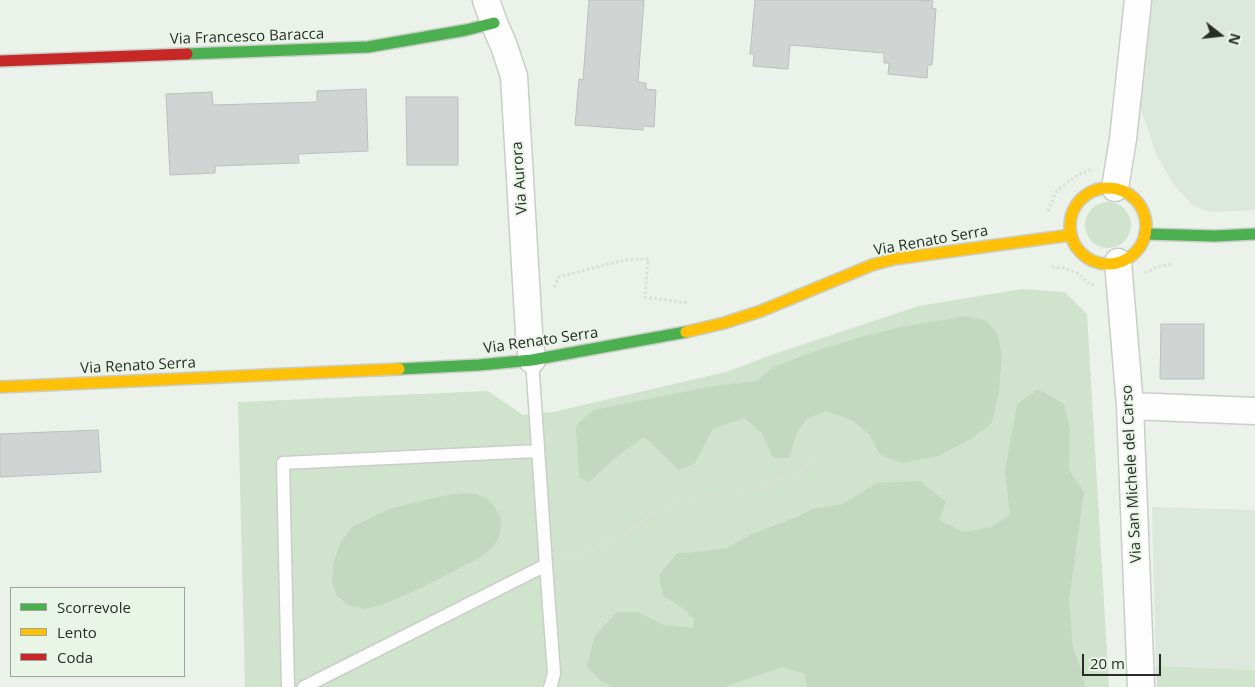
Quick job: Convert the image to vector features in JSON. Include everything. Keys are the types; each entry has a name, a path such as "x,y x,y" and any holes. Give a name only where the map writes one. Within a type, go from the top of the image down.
{"street":[{"path":"1116,188 1138,0"},
{"name":"Via Francesco Baracca","path":"0,61 368,47 466,30 490,11"},
{"name":"Via Aurora","path":"490,11 514,76 532,360"},
{"path":"1116,188 1126,192 1138,203 1145,218 1145,234 1142,242 1119,271 1110,264 1094,261 1086,257 1077,248 1071,235 1070,223 1073,210 1080,198 1090,191 1116,188"},
{"path":"1145,234 1216,236 1255,234"},
{"name":"Via Renato Serra","path":"0,387 479,365 532,360 675,335 724,323 761,311 894,259 1071,235"},
{"name":"Via San Michele del Carso","path":"1119,271 1130,406 1141,687"},
{"path":"1130,406 1255,411"}],"lane":[{"path":"532,360 554,673 550,687"},
{"path":"288,687 283,463 538,450"},
{"path":"304,687 546,565"}],"path":[{"path":"1048,212 1056,192 1077,176 1099,166"},
{"path":"528,300 550,293 559,277 624,260 648,258 645,297 694,303"},
{"path":"1119,271 1138,275 1157,267 1173,264"},
{"path":"562,559 585,554 624,534 650,516 679,500 724,494 761,486 801,469 813,458"}],"shaded area":[{"path":"1152,0 1255,0 1255,210 1210,212 1192,205 1171,181 1155,151 1140,107"},
{"path":"1152,507 1255,510 1255,670 1156,666"}],"green space":[{"path":"1113,202 1125,208 1130,216 1130,234 1125,242 1117,247 1103,248 1091,242 1086,234 1085,220 1091,208 1099,203"},
{"path":"1022,289 1065,292 1087,314 1109,687 245,687 238,402 488,391 523,415 553,412 726,372 771,355 919,306"},
{"path":"966,316 987,321 998,335 1002,356 999,392 992,423 971,439 938,456 903,463 880,455 870,435 852,420 826,411 807,419 797,432 789,458 773,458 762,433 744,418 713,429 695,463 679,470 644,437 615,458 589,482 579,477 576,426 593,410 708,387 756,381 774,367 818,350 905,326"},
{"path":"1038,389 1064,404 1070,430 1069,470 1084,492 1069,600 1073,648 1082,672 1085,687 807,687 805,674 782,667 724,687 613,687 601,681 587,667 594,637 617,612 638,612 664,625 693,628 694,619 683,608 663,596 659,575 677,553 727,548 750,535 797,517 812,509 843,504 877,483 920,481 946,502 939,520 964,532 991,527 1010,515 1005,472 1017,404"},
{"path":"476,494 486,498 500,516 500,536 493,547 481,557 421,588 382,605 365,609 350,606 337,596 332,582 334,562 340,543 352,527 389,509 448,495"},
{"path":"1156,666 1255,670 1255,687 1157,687"}],"building":[{"path":"589,0 644,0 638,82 646,83 646,89 656,90 654,127 643,126 643,130 575,125 579,79 583,80"},
{"path":"755,0 933,1 932,8 936,9 932,65 928,65 927,78 888,74 889,63 884,63 884,53 790,45 788,69 753,66 754,54 750,54"},
{"path":"366,89 368,151 298,154 299,163 215,166 215,173 170,175 166,94 212,92 213,105 317,102 317,91"},
{"path":"406,97 458,97 458,165 407,165"},
{"path":"1161,324 1204,324 1204,379 1160,379"},
{"path":"98,430 101,472 0,477 0,434"}],"traffic: fast":[{"path":"187,54 368,47 466,30 494,23"},
{"path":"1145,234 1215,236 1255,234"},
{"path":"399,369 532,360 686,332"}],"traffic: slow":[{"path":"1108,188 1123,191 1135,199 1143,211 1146,226 1143,241 1135,253 1123,261 1108,264 1093,261 1081,253 1073,241 1070,226 1073,211 1081,199 1093,191 1108,188"},
{"path":"686,332 724,323 761,311 872,265 894,259 1071,235"},
{"path":"0,387 399,369"}],"traffic: jam":[{"path":"0,61 187,54"}]}
